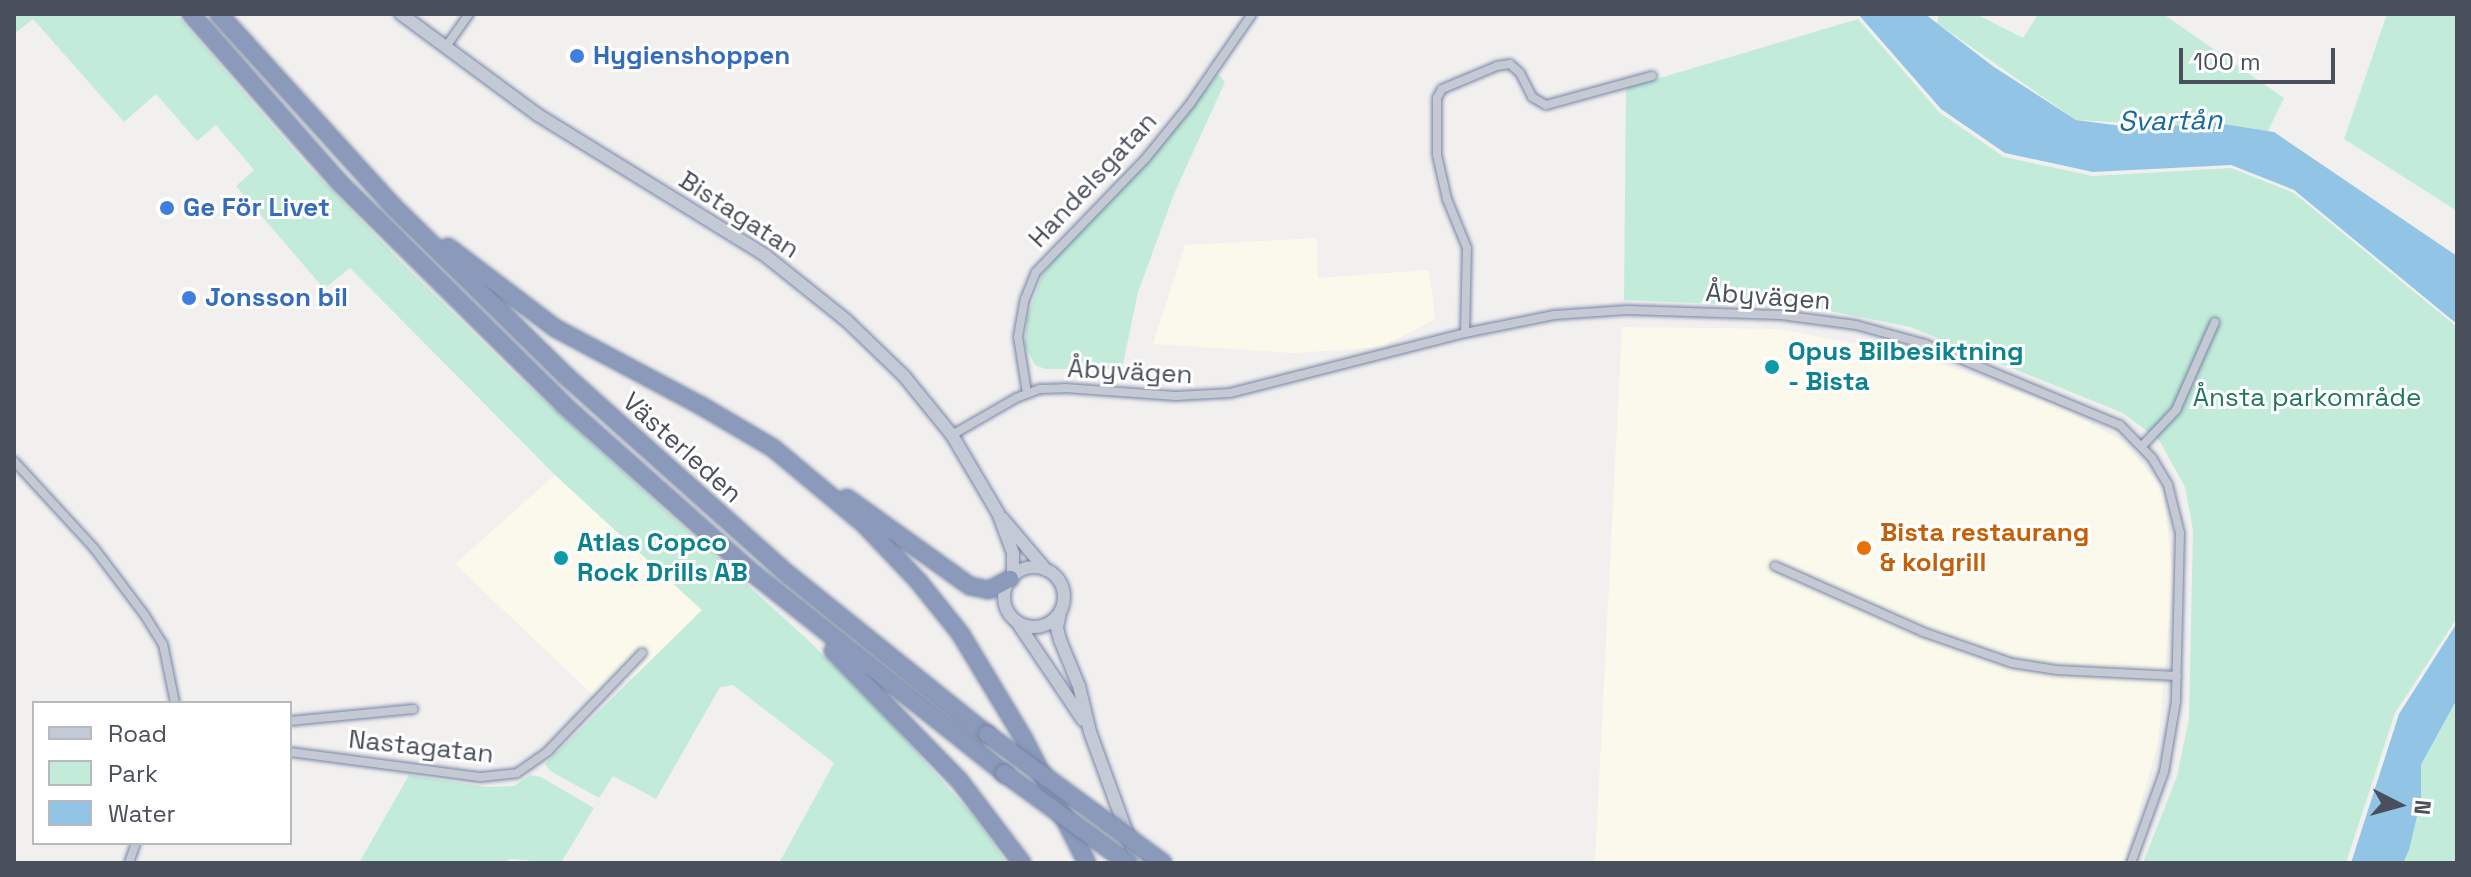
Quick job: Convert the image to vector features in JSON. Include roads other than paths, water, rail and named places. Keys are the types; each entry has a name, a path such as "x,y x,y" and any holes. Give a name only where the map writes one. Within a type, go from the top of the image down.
{"highway":[{"name":"Västerleden","path":"191,14 340,183 489,333 695,523 828,635 1004,773 1128,863"},
{"name":"Västerleden","path":"219,14 392,205 513,326 677,477 789,575 987,734 1163,863"},
{"path":"392,205 421,222 481,276 541,319 700,405 785,458 970,586 989,590 1011,576"},
{"path":"785,458 865,525 947,615 1024,739 1087,863"},
{"path":"828,635 830,648 959,780 1022,863"}],"street":[{"name":"Bistagatan","path":"401,14 538,115 744,241 802,282 884,355 952,435 998,513 1046,570"},
{"path":"445,49 469,14"},
{"name":"Handelsgatan","path":"1027,393 1018,337 1025,299 1036,272 1146,158 1190,104 1252,14"},
{"path":"1465,333 1467,248 1447,199 1437,155 1437,98 1442,89 1497,66 1510,64 1520,73 1532,97 1546,105 1652,76"},
{"name":"Åbyvägen","path":"952,435 1027,393 1065,388 1203,396 1254,389 1465,333 1554,315 1610,310 1781,315 1827,320 1884,332 1956,356 2093,411 2120,425 2142,446 2168,485 2180,533 2177,676 2164,772 2131,863"},
{"path":"2142,446 2176,410 2215,322"},
{"path":"14,461 94,548 144,614 163,644 175,701"},
{"name":"Bistagatan","path":"998,513 1013,553 1011,576"},
{"path":"1775,566 1923,632 2003,660 2056,670 2177,676"},
{"path":"1090,732 1004,601 1003,592 1011,576 1028,568 1046,570 1061,586 1063,601 1057,628 1079,686 1090,732 1138,863"},
{"path":"1016,620 1028,626 1041,627 1054,620 1060,612"},
{"name":"Nastagatan","path":"292,752 481,777 517,773 548,751 642,653"},
{"path":"292,721 413,709"}],"water":[{"path":"1858,14 1925,14 1994,67 2076,120 2137,128 2184,125 2197,120 2274,132 2457,256 2457,324 2294,190 2231,165 2093,172 2005,153 1941,109"},
{"path":"2457,623 2457,699 2421,765 2421,799 2409,850 2403,863 2351,863 2399,714"}],"place":[{"name":"Hygienshoppen","path":"577,56"},
{"name":"Ge För Livet","path":"167,208"},
{"name":"Jonsson bil","path":"189,298"},
{"name":"Opus Bilbesiktning - Bista","path":"1772,367"},
{"name":"Bista restaurang & kolgrill","path":"1864,548"},
{"name":"Atlas Copco Rock Drills AB","path":"561,558"}],"water label":[{"name":"Svartån","path":"2170,120"}],"park label":[{"name":"Ånsta parkområde","path":"2307,398"}]}
